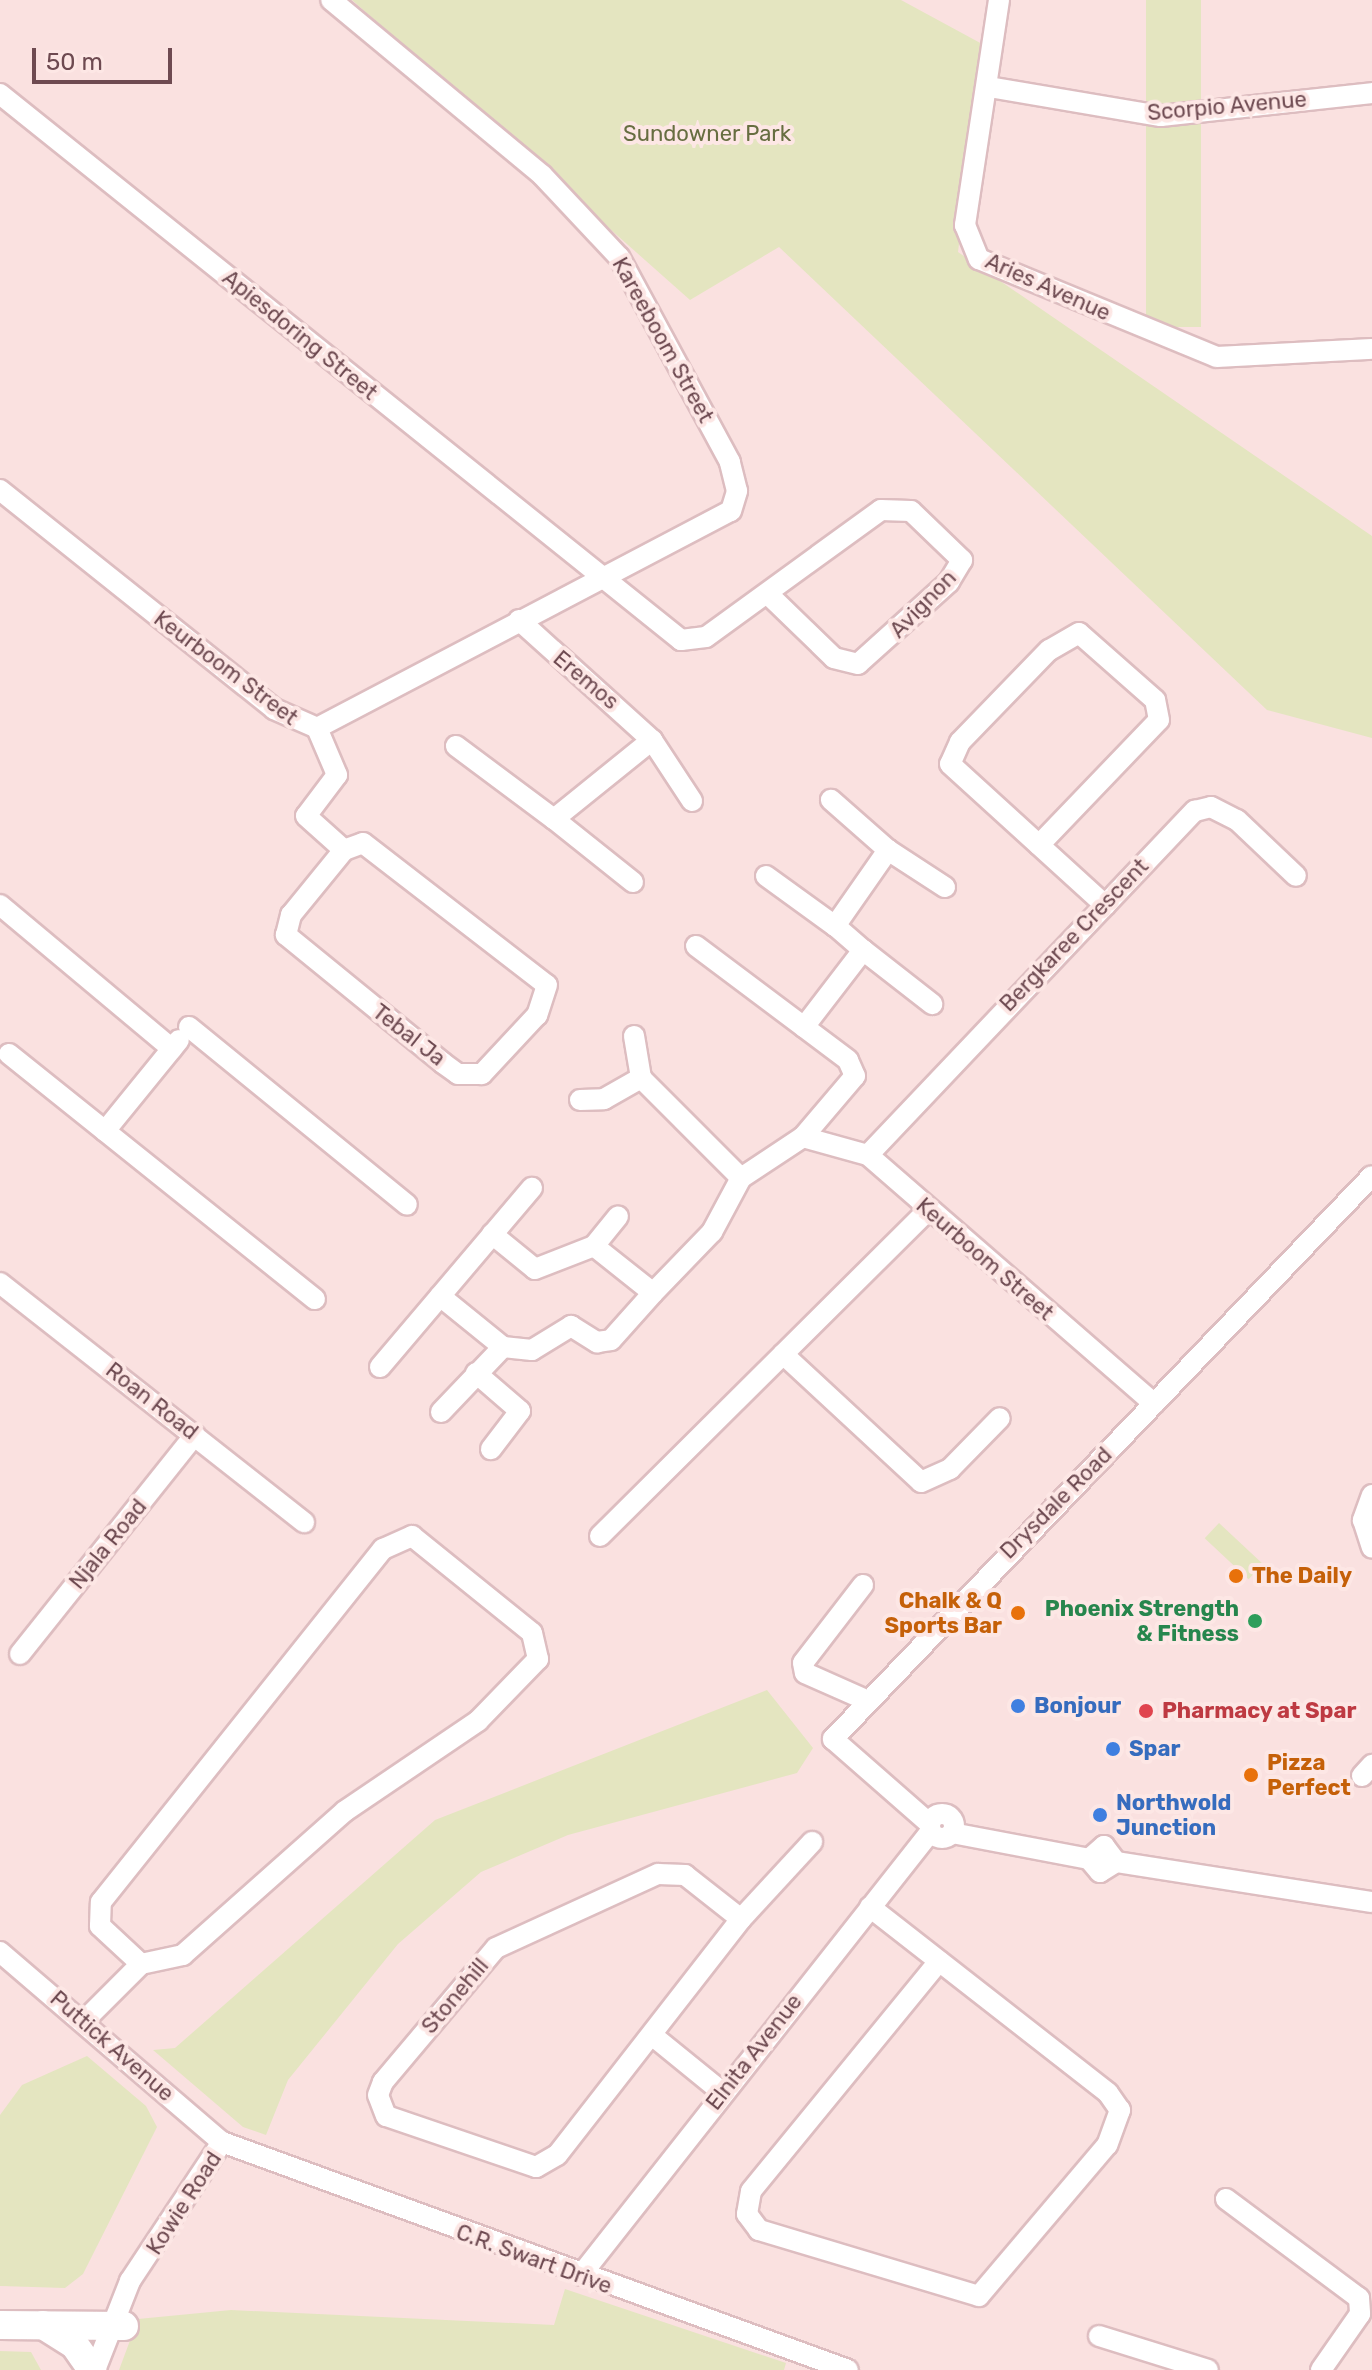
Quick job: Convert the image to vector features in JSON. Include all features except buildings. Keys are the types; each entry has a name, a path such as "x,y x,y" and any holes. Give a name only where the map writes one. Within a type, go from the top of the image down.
{"street":[{"name":"Kareeboom Street","path":"331,0 451,94 591,224 635,285 730,462 737,491 731,511 599,576"},
{"name":"Aries Avenue","path":"999,0 989,87 965,225 979,259 1217,357 1372,349"},
{"name":"Scorpio Avenue","path":"989,87 1161,116 1372,93"},
{"name":"Apiesdoring Street","path":"0,94 599,576"},
{"name":"Keurboom Street","path":"0,490 274,709 317,728 599,576"},
{"name":"Avignon","path":"599,576 656,627 689,642 768,594 895,507 911,511 962,560 949,582 858,664 834,658 768,594"},
{"name":"Eremos","path":"519,620 652,740 692,801"},
{"path":"1039,845 1159,720 1155,700 1079,633 1049,650 950,758 963,780 1105,905"},
{"path":"317,728 337,775 306,816 344,850"},
{"path":"554,819 652,740"},
{"path":"456,746 633,882"},
{"path":"831,800 888,850 945,887"},
{"name":"Bergkaree Crescent","path":"868,1155 1184,818 1211,807 1237,820 1296,876"},
{"name":"Tebal Ja","path":"357,843 383,851 544,980 545,1004 482,1074 458,1074 286,935 291,915 344,850 357,843"},
{"path":"835,926 888,850"},
{"path":"766,876 835,926 932,1004"},
{"path":"0,905 172,1049"},
{"path":"440,1296 503,1347 539,1348 576,1326 605,1342 712,1232 741,1178 803,1137 856,1073 804,1027 696,946"},
{"path":"804,1027 863,950"},
{"path":"105,1131 191,1024 407,1205"},
{"path":"634,1036 641,1078 741,1178"},
{"path":"9,1054 315,1299"},
{"path":"580,1100 604,1099 641,1078"},
{"name":"Keurboom Street","path":"803,1137 868,1155 1154,1404"},
{"name":"Drysdale Road","path":"930,1828 833,1739 866,1700 1372,1176"},
{"path":"380,1367 532,1188"},
{"path":"600,1536 928,1210"},
{"path":"492,1234 535,1269 594,1246 618,1216"},
{"path":"594,1246 653,1293"},
{"name":"Roan Road","path":"0,1283 304,1522"},
{"path":"441,1412 503,1347"},
{"path":"783,1354 921,1482 950,1469 1000,1418"},
{"path":"476,1373 520,1411 491,1449"},
{"name":"Njala Road","path":"20,1654 195,1435"},
{"path":"1372,1495 1363,1520 1372,1548"},
{"path":"85,2020 141,1964 183,1955 345,1811 496,1706 538,1659 532,1633 412,1536 392,1541 101,1902 100,1926 141,1964"},
{"path":"863,1585 803,1663 805,1673 866,1700"},
{"path":"930,1828 941,1838 952,1833 1089,1859 1100,1872 1116,1862 1372,1902"},
{"name":"Elnita Avenue","path":"581,2275 930,1828"},
{"path":"741,1919 812,1842"},
{"name":"Stonehill","path":"658,1874 685,1875 741,1919 653,2036 562,2149 536,2167 392,2120 379,2107 383,2082 477,1968 518,1935 658,1874"},
{"path":"870,1907 1108,2093 1120,2110 1107,2145 979,2296 759,2230 747,2214 751,2191 939,1961"},
{"name":"Puttick Avenue","path":"0,1952 85,2020 222,2142"},
{"path":"653,2036 722,2092"},
{"name":"Kowie Road","path":"94,2370 145,2264 222,2142"},
{"name":"C.R. Swart Drive","path":"222,2142 848,2370"},
{"path":"1226,2199 1359,2298 1360,2314 1321,2370"},
{"path":"0,2325 117,2325"},
{"path":"43,2325 74,2344 94,2370"},
{"name":"Kowie Road","path":"107,2370 117,2325"},
{"path":"1099,2336 1208,2370"}],"green space":[{"name":"Sundowner Park","path":"352,0 901,0 984,45 958,252 1372,536 1372,738 1267,710 779,247 690,300"},
{"path":"1146,0 1201,0 1201,327 1146,327"},
{"path":"1219,1523 1263,1564 1249,1579 1205,1538"},
{"path":"767,1690 813,1748 797,1773 568,1835 481,1872 398,1944 288,2080 266,2135 243,2127 153,2050 175,2048 435,1820"},
{"path":"87,2056 146,2106 157,2127 83,2274 65,2288 0,2286 0,2115 22,2085"},
{"path":"565,2289 786,2363 784,2370 119,2370 138,2319 231,2310 554,2325"},
{"path":"0,2351 31,2352 41,2370 0,2370"}],"place":[{"name":"The Daily","path":"1236,1576"},
{"name":"Chalk & Q Sports Bar","path":"1018,1613"},
{"name":"Phoenix Strength & Fitness","path":"1255,1621"},
{"name":"Bonjour","path":"1018,1706"},
{"name":"Pharmacy at Spar","path":"1146,1711"},
{"name":"Spar","path":"1113,1749"},
{"name":"Pizza Perfect","path":"1251,1775"},
{"name":"Northwold Junction","path":"1100,1815"}]}
